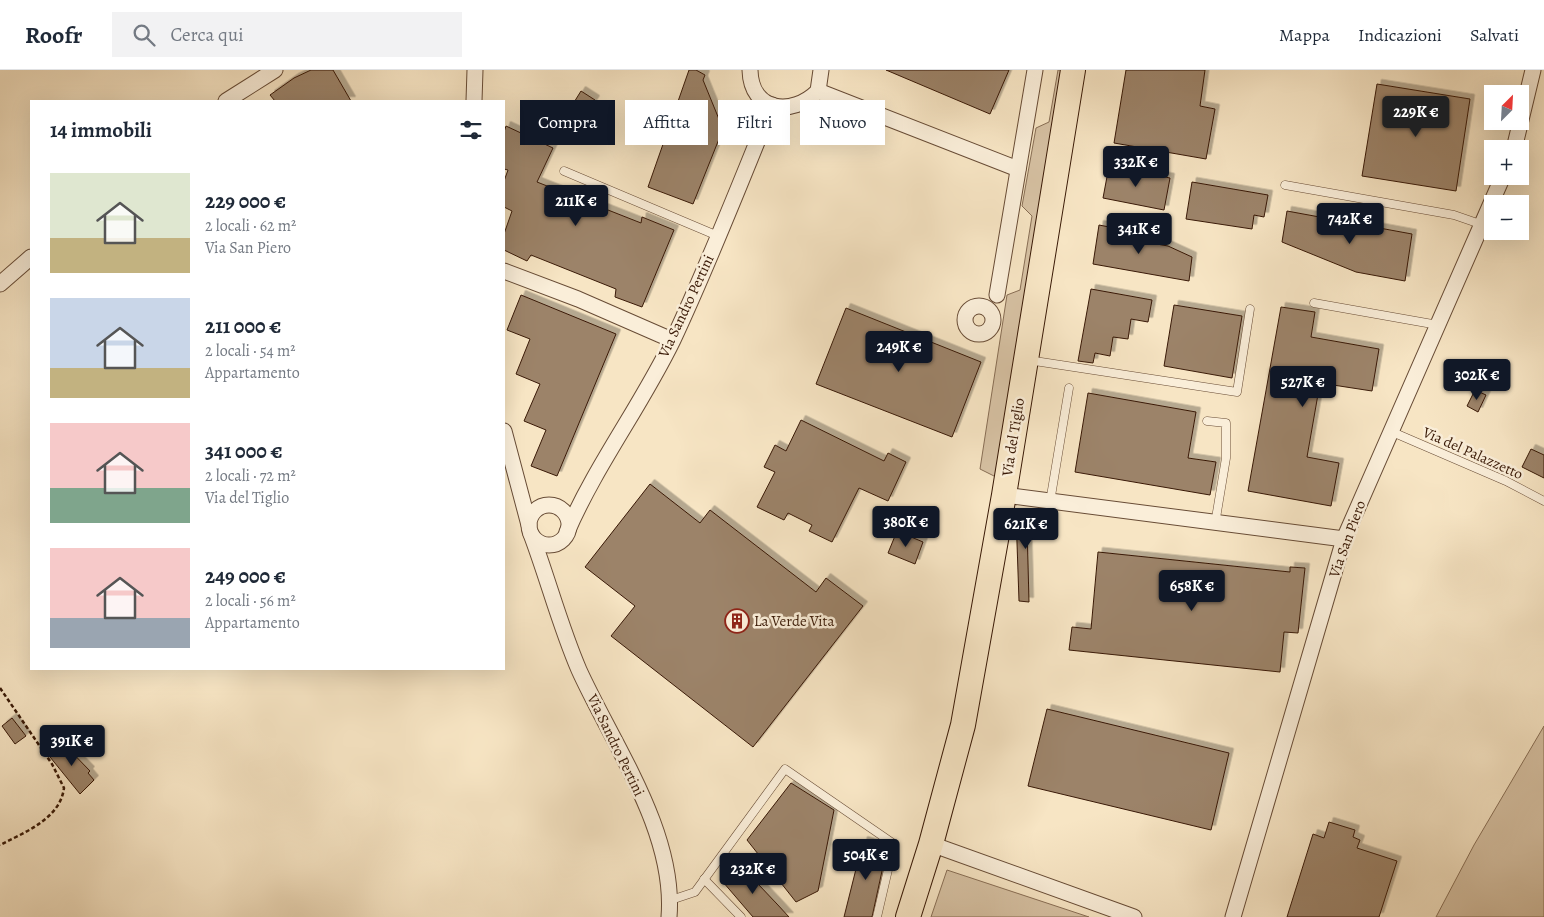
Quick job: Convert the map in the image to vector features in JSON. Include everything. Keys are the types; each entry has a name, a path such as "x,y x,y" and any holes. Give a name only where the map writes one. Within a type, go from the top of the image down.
{"main road":[{"name":"Via del Tiglio","path":"908,917 931,844 963,724 1004,495 1073,70"}],"street":[{"path":"227,100 258,77 275,70"},
{"path":"474,100 475,70"},
{"path":"750,70 754,88 763,100"},
{"path":"790,107 802,105 818,91 821,70"},
{"path":"994,320 989,310 981,306 974,306 967,312 965,317 968,329 977,334 984,334 992,327 994,320 1035,70"},
{"path":"1516,140 1533,70"},
{"path":"818,91 1018,169"},
{"name":"Via Sandro Pertini","path":"546,576 549,560 564,536 582,496 643,394 672,340 756,145"},
{"name":"Via San Piero","path":"1233,917 1344,539 1499,185"},
{"path":"0,284 30,258"},
{"path":"505,271 578,299 672,340"},
{"path":"981,306 997,295"},
{"name":"Via Sandro Pertini","path":"505,435 530,530 562,627 580,671 653,824 667,871 670,900 669,917"},
{"path":"520,492 532,503 549,505 570,503 582,496"},
{"path":"1004,495 1215,524 1344,539"},
{"path":"549,505 563,512 567,518 564,536 544,544 530,530 534,512 549,505"},
{"path":"931,844 1134,917"}],"lane":[{"path":"564,171 718,236"},
{"path":"1286,185 1454,215 1483,225"},
{"path":"1314,302 1438,325"},
{"path":"1026,360 1237,392 1250,309"},
{"path":"1050,502 1069,388"},
{"path":"1207,421 1226,423 1226,458 1215,524"},
{"name":"Via del Palazzetto","path":"1390,431 1506,481 1544,502"},
{"path":"670,900 690,895 704,879 785,769 894,844 877,917"},
{"path":"704,879 740,917"}],"path":[{"path":"0,688 47,757 64,788 59,806 41,823 0,845"}],"shaded area":[{"path":"1058,70 1066,70 998,478 980,469 1007,295 1020,290 1032,216 1022,206 1036,128 1049,122"},
{"path":"1544,726 1544,917 1436,917 1474,845"},
{"path":"947,870 1089,917 931,917"}],"building":[{"path":"311,70 333,70 350,100 274,100 270,95 294,78"},
{"path":"689,70 696,70 705,75 703,80 718,117 718,142 693,204 648,187 663,145 708,145 708,100 678,100"},
{"path":"886,70 1009,70 990,114"},
{"path":"1126,70 1205,70 1200,106 1215,109 1206,159 1114,143"},
{"path":"1377,84 1470,99 1456,191 1362,176"},
{"path":"581,91 595,100 575,100"},
{"path":"506,126 520,133 520,145 547,145 553,148 537,182 641,223 642,217 674,230 642,307 615,297 616,289 531,255 527,261 505,250 505,231 512,211 505,208 505,178 508,170 505,169"},
{"path":"1109,166 1170,178 1164,210 1103,198"},
{"path":"1192,182 1268,195 1264,217 1254,215 1252,229 1186,219"},
{"path":"1287,211 1412,234 1405,281 1356,272 1282,242"},
{"path":"1099,225 1135,232 1134,240 1168,246 1192,257 1189,281 1093,264"},
{"path":"1091,289 1152,300 1148,322 1131,319 1128,339 1113,337 1110,356 1095,353 1093,363 1078,361"},
{"path":"521,295 616,334 557,476 531,466 546,430 524,421 540,384 516,374 530,339 507,330"},
{"path":"1174,305 1242,316 1232,378 1164,366"},
{"path":"1281,307 1315,312 1311,337 1379,349 1372,391 1320,383 1307,457 1339,463 1331,506 1248,491"},
{"path":"846,308 981,362 952,437 816,384"},
{"path":"1475,390 1486,395 1478,412 1467,406"},
{"path":"1088,393 1196,412 1188,458 1216,462 1210,495 1075,472"},
{"path":"801,420 884,461 888,453 906,462 888,501 859,488 832,542 809,531 812,525 788,513 784,520 757,507 775,472 764,467 775,445 786,451"},
{"path":"1531,449 1544,455 1544,478 1522,467"},
{"name":"La Verde Vita","path":"650,484 700,523 710,510 816,592 826,578 863,606 753,747 611,636 635,606 585,567"},
{"path":"1016,514 1050,517 1049,527 1027,526 1029,602 1019,601"},
{"path":"897,531 923,542 915,564 888,553"},
{"path":"1098,552 1290,572 1290,567 1305,568 1298,633 1284,632 1280,672 1069,650 1072,627 1091,629"},
{"path":"1047,709 1229,753 1211,830 1028,786"},
{"path":"12,718 26,736 15,744 2,726"},
{"path":"61,741 90,771 88,773 94,780 80,794 50,757 54,754 51,751"},
{"path":"791,783 834,810 818,891 796,902 747,840"},
{"path":"1329,822 1355,830 1353,837 1360,840 1357,848 1397,861 1379,917 1287,917 1313,834 1324,838"},
{"path":"863,841 887,848 872,917 844,917"},
{"path":"740,865 789,917 753,917 723,882"}],"place":[{"name":"La Verde Vita","path":"737,621"}]}
